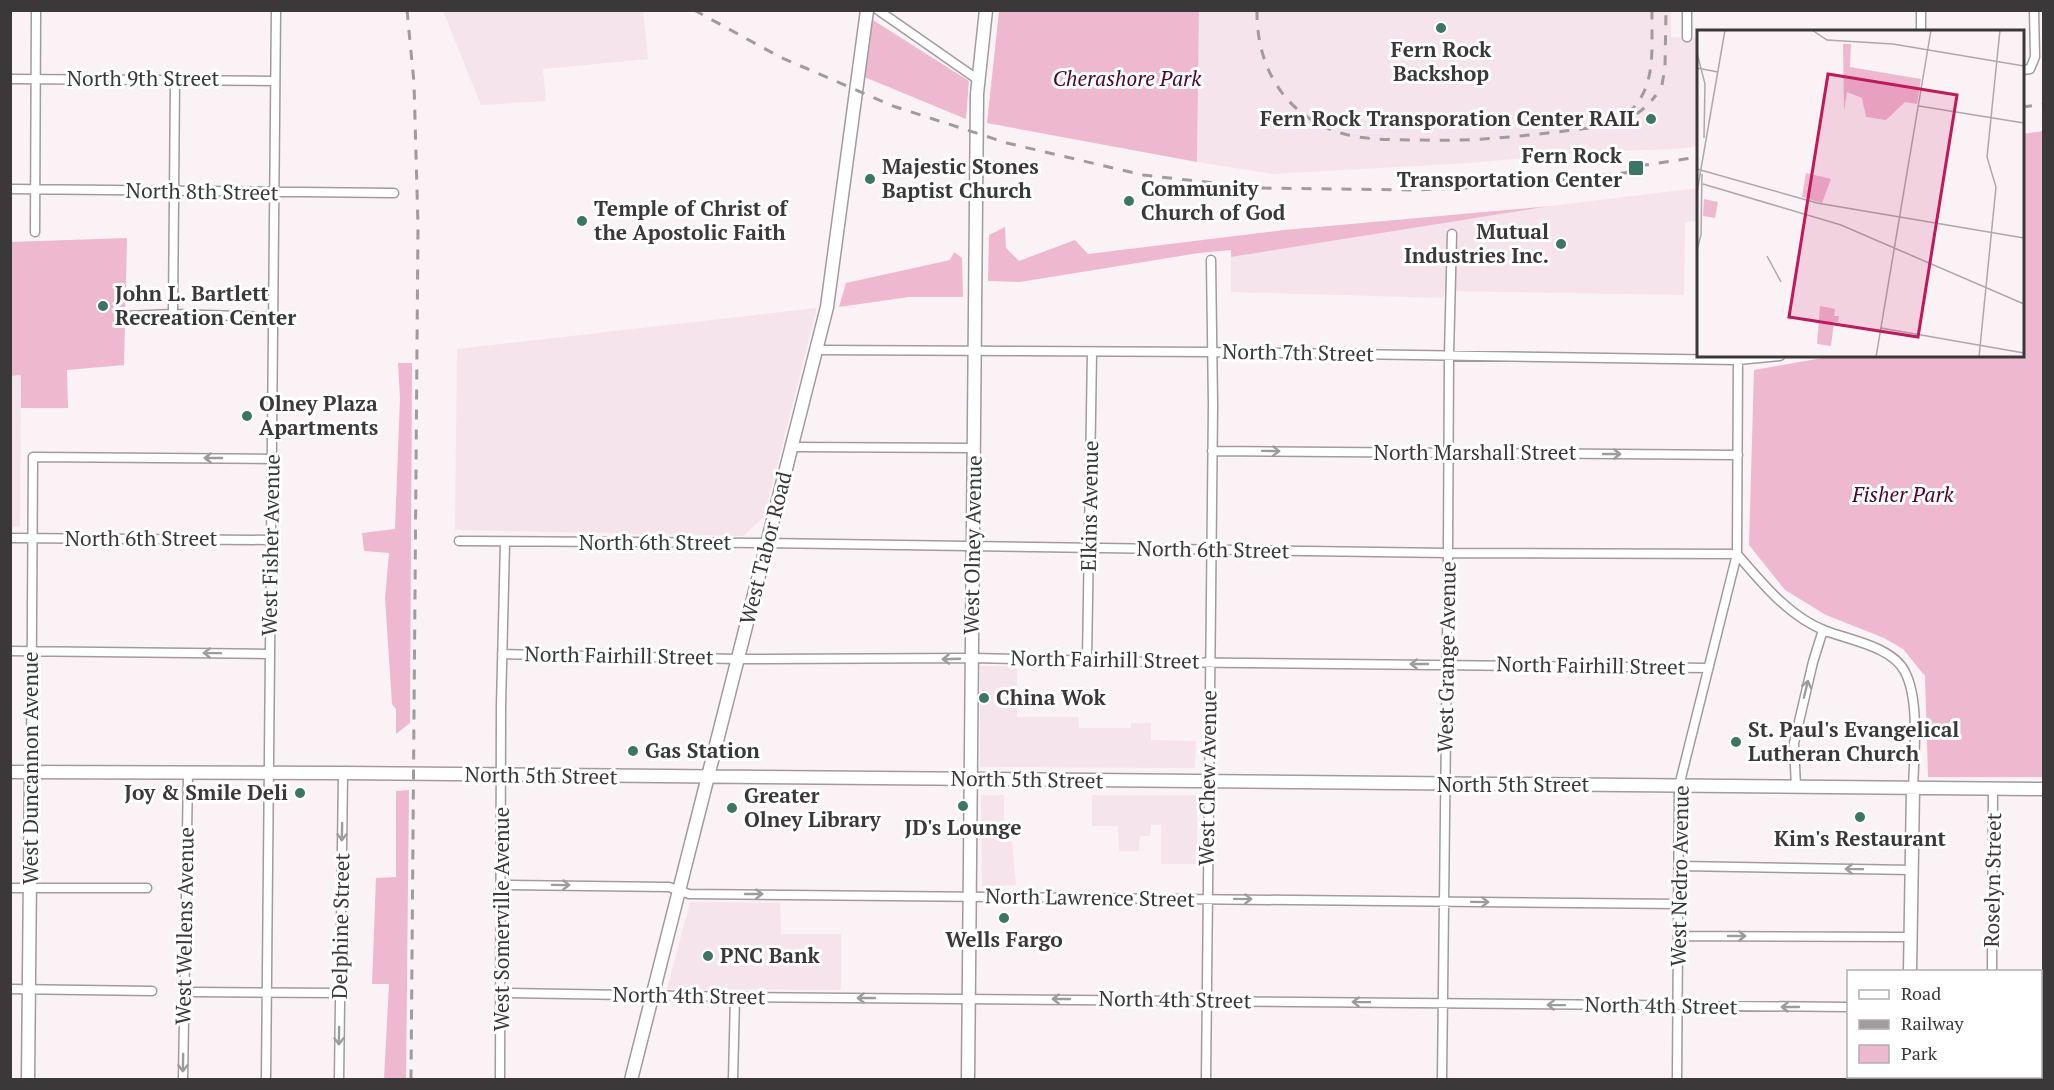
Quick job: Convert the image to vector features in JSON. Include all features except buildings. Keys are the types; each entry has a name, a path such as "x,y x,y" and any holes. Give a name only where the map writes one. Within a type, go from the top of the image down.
{"street":[{"path":"35,232 36,10"},
{"name":"West Fisher Avenue","path":"266,1080 276,10"},
{"name":"West Tabor Road","path":"631,1080 678,890 709,777 765,543 827,307 867,10"},
{"path":"878,10 977,79"},
{"name":"West Olney Avenue","path":"968,1080 977,79 986,10"},
{"path":"1687,10 1687,37"},
{"path":"1921,10 1921,30"},
{"path":"2024,70 2030,69 2035,57 2034,10"},
{"name":"North 9th Street","path":"10,79 275,81"},
{"path":"173,314 175,79"},
{"name":"North 8th Street","path":"10,189 394,194"},
{"name":"West Grange Avenue","path":"1442,1080 1452,234"},
{"name":"West Chew Avenue","path":"1206,1080 1213,352 1210,260"},
{"path":"125,316 173,314 273,317"},
{"name":"North 7th Street","path":"816,350 1759,357"},
{"name":"Elkins Avenue","path":"1087,660 1092,352"},
{"name":"West Nedro Avenue","path":"1677,1080 1679,786 1737,554 1738,358"},
{"path":"792,447 974,448"},
{"name":"North Marshall Street","path":"1212,451 1738,455"},
{"name":"West Duncannon Avenue","path":"28,1080 33,457 272,459"},
{"name":"North 6th Street","path":"10,538 271,540"},
{"name":"North 6th Street","path":"459,542 765,543 1089,549 1737,554"},
{"name":"West Somerville Avenue","path":"500,1080 502,654 505,543"},
{"path":"1737,554 1773,595 1794,613 1822,630 1883,650 1904,669 1912,691 1911,970"},
{"path":"1796,788 1794,743 1822,630"},
{"path":"10,651 270,654"},
{"name":"North Fairhill Street","path":"502,654 737,659 971,658 1708,668"},
{"name":"North 5th Street","path":"10,772 2043,789"},
{"name":"West Wellens Avenue","path":"183,1080 188,773"},
{"name":"Delphine Street","path":"339,1080 343,773"},
{"name":"Roselyn Street","path":"1992,970 1994,788"},
{"path":"1680,867 1913,870"},
{"name":"North Lawrence Street","path":"502,885 669,886 689,894 1679,904"},
{"path":"10,888 147,888"},
{"path":"1679,936 1911,937"},
{"path":"10,989 152,991"},
{"path":"195,992 340,993"},
{"name":"North 4th Street","path":"502,993 1847,1007"},
{"path":"733,1080 735,997"}],"shaded area":[{"path":"443,11 643,11 648,59 543,69 546,101 481,105"},
{"path":"1199,11 1671,11 1671,37 1697,38 1697,146 1678,149 1606,151 1469,163 1274,174 1197,162"},
{"name":"Mutual Industries Inc.","path":"1697,188 1697,221 1685,222 1684,295 1445,291 1443,298 1231,292 1231,257 1551,206"},
{"path":"817,308 764,517 743,536 455,530 457,349"},
{"path":"21,375 20,526 11,527 10,376"},
{"path":"980,666 1017,666 1017,717 1078,717 1079,728 1131,728 1131,723 1151,723 1151,740 1196,741 1195,768 980,767"},
{"path":"981,795 1004,795 1004,839 1012,842 1016,885 982,887"},
{"path":"1092,795 1197,795 1197,864 1161,864 1161,825 1151,825 1150,836 1140,836 1139,851 1119,851 1118,826 1092,826"},
{"path":"690,902 780,903 781,934 841,934 841,990 667,989"}],"green space":[{"name":"Cherashore Park","path":"999,11 1199,11 1197,162 987,123"},
{"path":"873,20 969,81 966,119 862,76"},
{"name":"Fisher Park","path":"2043,131 2043,777 1928,777 1925,676 1903,649 1884,638 1826,615 1785,590 1749,545 1754,370 1828,357 2024,357 2024,134"},
{"path":"1551,206 1231,257 1231,250 1199,253 1020,282 988,281 989,235 1005,227 1006,248 1019,261 1075,240 1088,254 1284,230"},
{"path":"127,238 124,365 67,370 68,408 21,408 21,375 11,376 10,242"},
{"path":"954,252 962,258 963,297 909,297 839,307 846,283 950,260"},
{"path":"398,363 412,363 410,723 396,734 396,709 392,704 385,598 389,553 364,551 362,533 395,529 400,398"},
{"path":"409,790 406,1079 384,1079 389,984 372,984 376,878 396,877 396,791"}],"railway":[{"path":"407,10 414,83 418,226 411,1080"},
{"path":"694,10 780,57 893,106 1007,143 1143,175 1259,188 1416,190 1502,186 1632,172"},
{"path":"1257,10 1258,34 1263,56 1271,76 1283,94 1297,109 1315,122 1335,131 1358,137 1398,140 1470,140 1612,125 1637,114 1656,95"},
{"path":"1628,113 1638,103 1649,79 1652,52 1652,10"},
{"path":"1662,85 1665,67 1666,10"},
{"path":"2024,107 2044,104"},
{"path":"1639,166 1697,157"}],"place":[{"name":"Fern Rock Backshop","path":"1441,28"},
{"name":"Fern Rock Transporation Center RAIL","path":"1651,119"},
{"name":"Fern Rock Transportation Center","path":"1636,168"},
{"name":"Majestic Stones Baptist Church","path":"870,179"},
{"name":"Community Church of God","path":"1129,201"},
{"name":"Temple of Christ of the Apostolic Faith","path":"582,221"},
{"name":"Mutual Industries Inc.","path":"1561,244"},
{"name":"John L. Bartlett Recreation Center","path":"103,306"},
{"name":"Olney Plaza Apartments","path":"247,416"},
{"name":"China Wok","path":"984,698"},
{"name":"St. Paul's Evangelical Lutheran Church","path":"1736,742"},
{"name":"Gas Station","path":"633,751"},
{"name":"Joy & Smile Deli","path":"300,793"},
{"name":"JD's Lounge","path":"963,806"},
{"name":"Greater Olney Library","path":"732,808"},
{"name":"Kim's Restaurant","path":"1860,817"},
{"name":"Wells Fargo","path":"1004,918"},
{"name":"PNC Bank","path":"708,956"}]}
